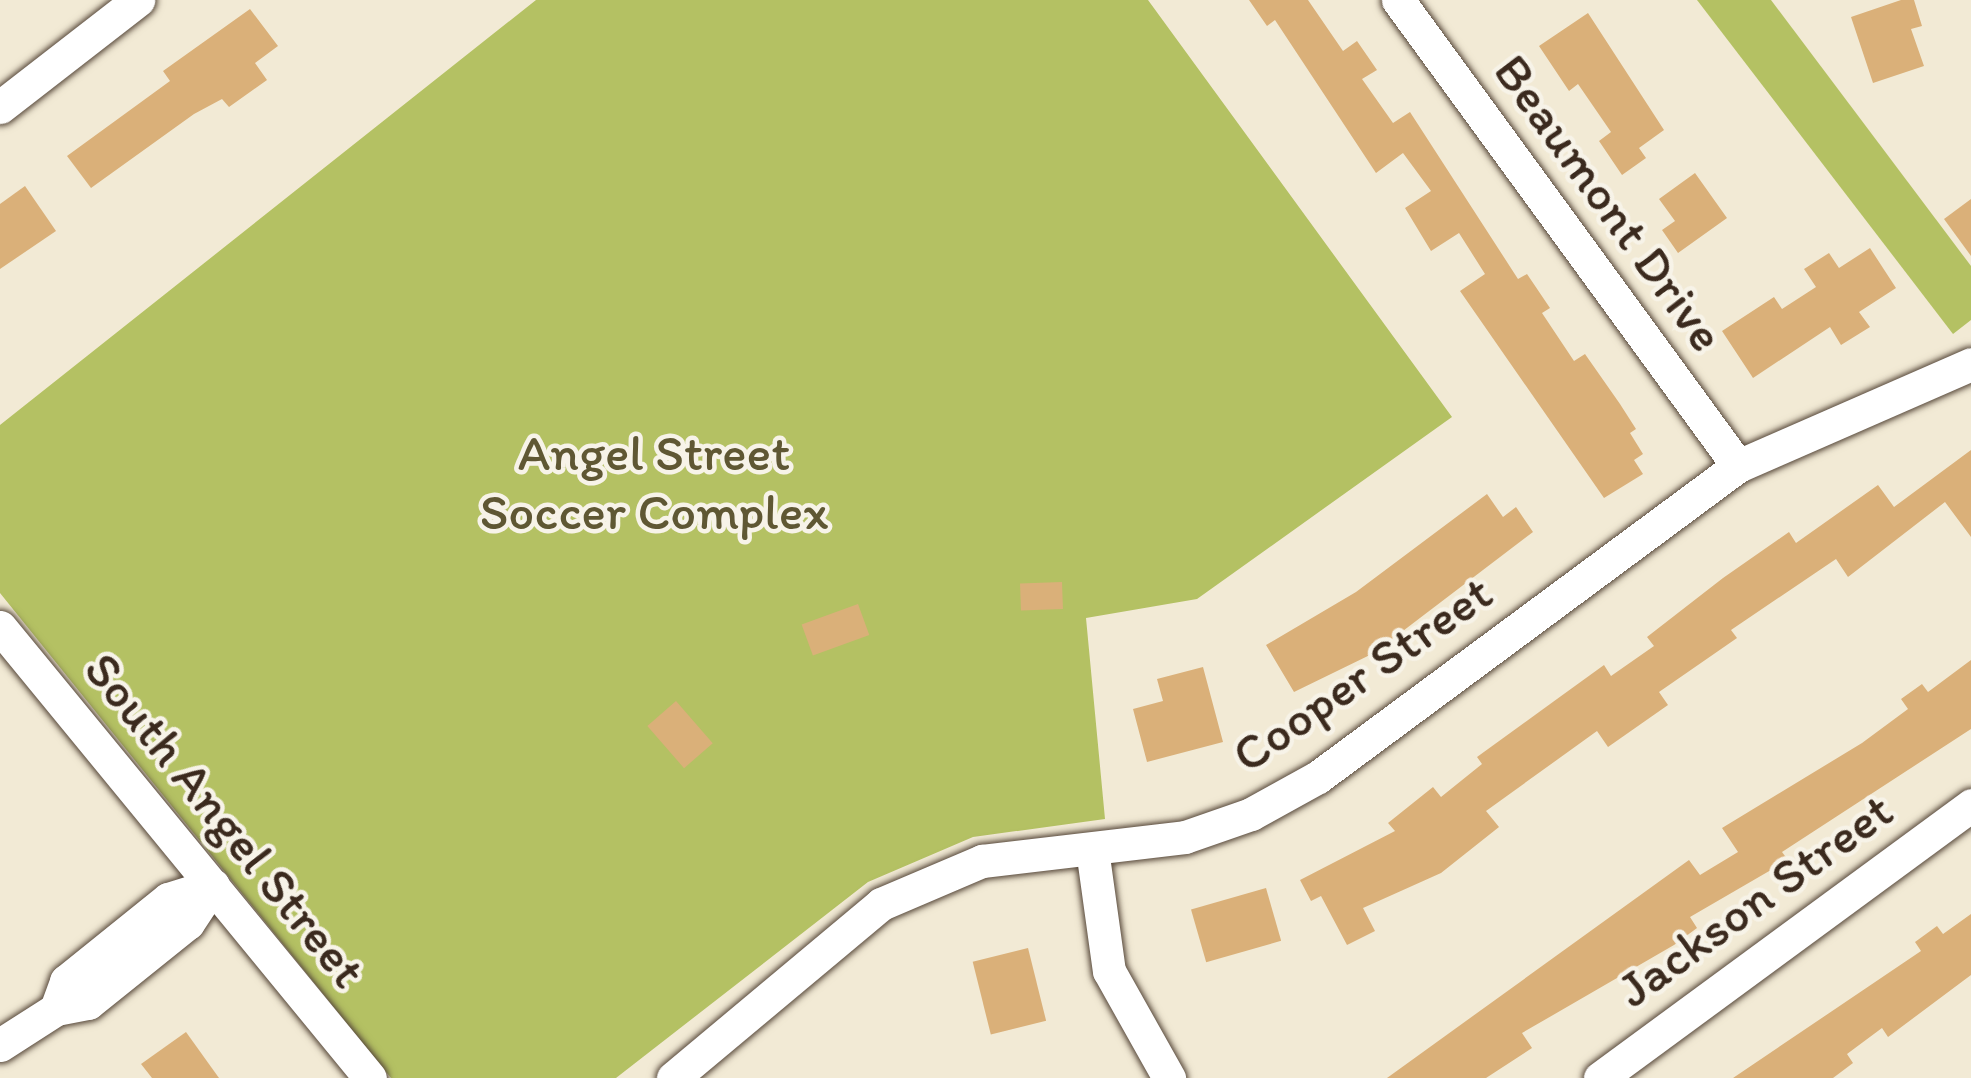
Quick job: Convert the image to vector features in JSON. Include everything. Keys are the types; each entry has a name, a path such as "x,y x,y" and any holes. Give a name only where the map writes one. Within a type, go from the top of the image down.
{"street":[{"path":"0,107 138,0"},
{"name":"Beaumont Drive","path":"1398,0 1738,466"},
{"name":"Cooper Street","path":"673,1078 880,904 982,861 1185,837 1251,814 1318,777 1738,466 1971,364"},
{"name":"South Angel Street","path":"0,627 370,1078"},
{"name":"Jackson Street","path":"1600,1078 1971,805"},
{"path":"1092,849 1108,971 1168,1078"},
{"path":"0,1045 56,1010 88,1003 171,937 213,884"}],"green space":[{"name":"Angel Street Soccer Complex","path":"536,0 1148,0 1452,417 1197,599 1086,618 1105,819 973,837 868,882 616,1078 391,1078 0,593 0,425"},
{"path":"1697,0 1771,0 1971,266 1971,320 1953,334"}],"building":[{"path":"1249,0 1308,0 1343,51 1357,41 1377,70 1362,79 1393,123 1410,112 1518,279 1527,274 1550,308 1542,313 1574,361 1585,354 1620,404 1636,429 1630,433 1643,454 1634,460 1643,474 1604,498 1460,291 1485,274 1459,233 1431,251 1405,208 1431,191 1403,153 1376,173 1275,20 1267,26"},
{"path":"1914,0 1922,26 1911,29 1924,66 1873,83 1851,17"},
{"path":"250,9 278,46 255,63 267,80 229,107 222,99 194,114 91,188 67,156 170,81 163,71"},
{"path":"1588,13 1664,130 1639,148 1646,158 1622,175 1599,141 1611,132 1578,84 1569,91 1539,46"},
{"path":"1695,173 1727,218 1678,253 1662,230 1675,221 1659,199"},
{"path":"25,186 56,231 0,269 0,204"},
{"path":"1971,199 1971,256 1944,219"},
{"path":"1870,248 1896,288 1859,312 1870,327 1841,345 1830,327 1753,378 1722,331 1774,297 1782,309 1816,287 1804,269 1829,253 1839,268"},
{"path":"1971,450 1971,537 1945,502 1848,577 1836,559 1731,630 1737,638 1659,692 1668,705 1608,747 1597,731 1486,811 1499,827 1441,873 1363,908 1375,931 1347,945 1321,896 1311,901 1300,880 1395,831 1388,823 1433,787 1441,797 1482,764 1477,757 1604,665 1611,676 1654,646 1647,637 1789,532 1796,543 1878,485 1894,507"},
{"path":"1487,494 1503,517 1516,507 1533,532 1374,653 1294,692 1266,645 1356,592"},
{"path":"1062,582 1063,609 1021,610 1020,583"},
{"path":"858,604 869,635 813,656 802,625"},
{"path":"1971,660 1971,729 1782,852 1788,860 1690,917 1697,928 1674,945 1522,1033 1532,1048 1486,1078 1387,1078 1689,860 1700,875 1738,852 1722,828 1862,743 1908,709 1901,699 1922,684 1928,692"},
{"path":"1203,667 1223,742 1147,762 1133,709 1163,701 1157,679"},
{"path":"676,701 713,743 684,768 647,726"},
{"path":"1266,888 1281,941 1206,962 1191,909"},
{"path":"1971,914 1971,975 1888,1037 1882,1028 1847,1054 1853,1063 1833,1078 1733,1078 1921,951 1915,942 1937,926 1943,934"},
{"path":"1028,948 1046,1021 991,1035 973,962"},
{"path":"186,1032 219,1078 152,1078 141,1064"}]}
